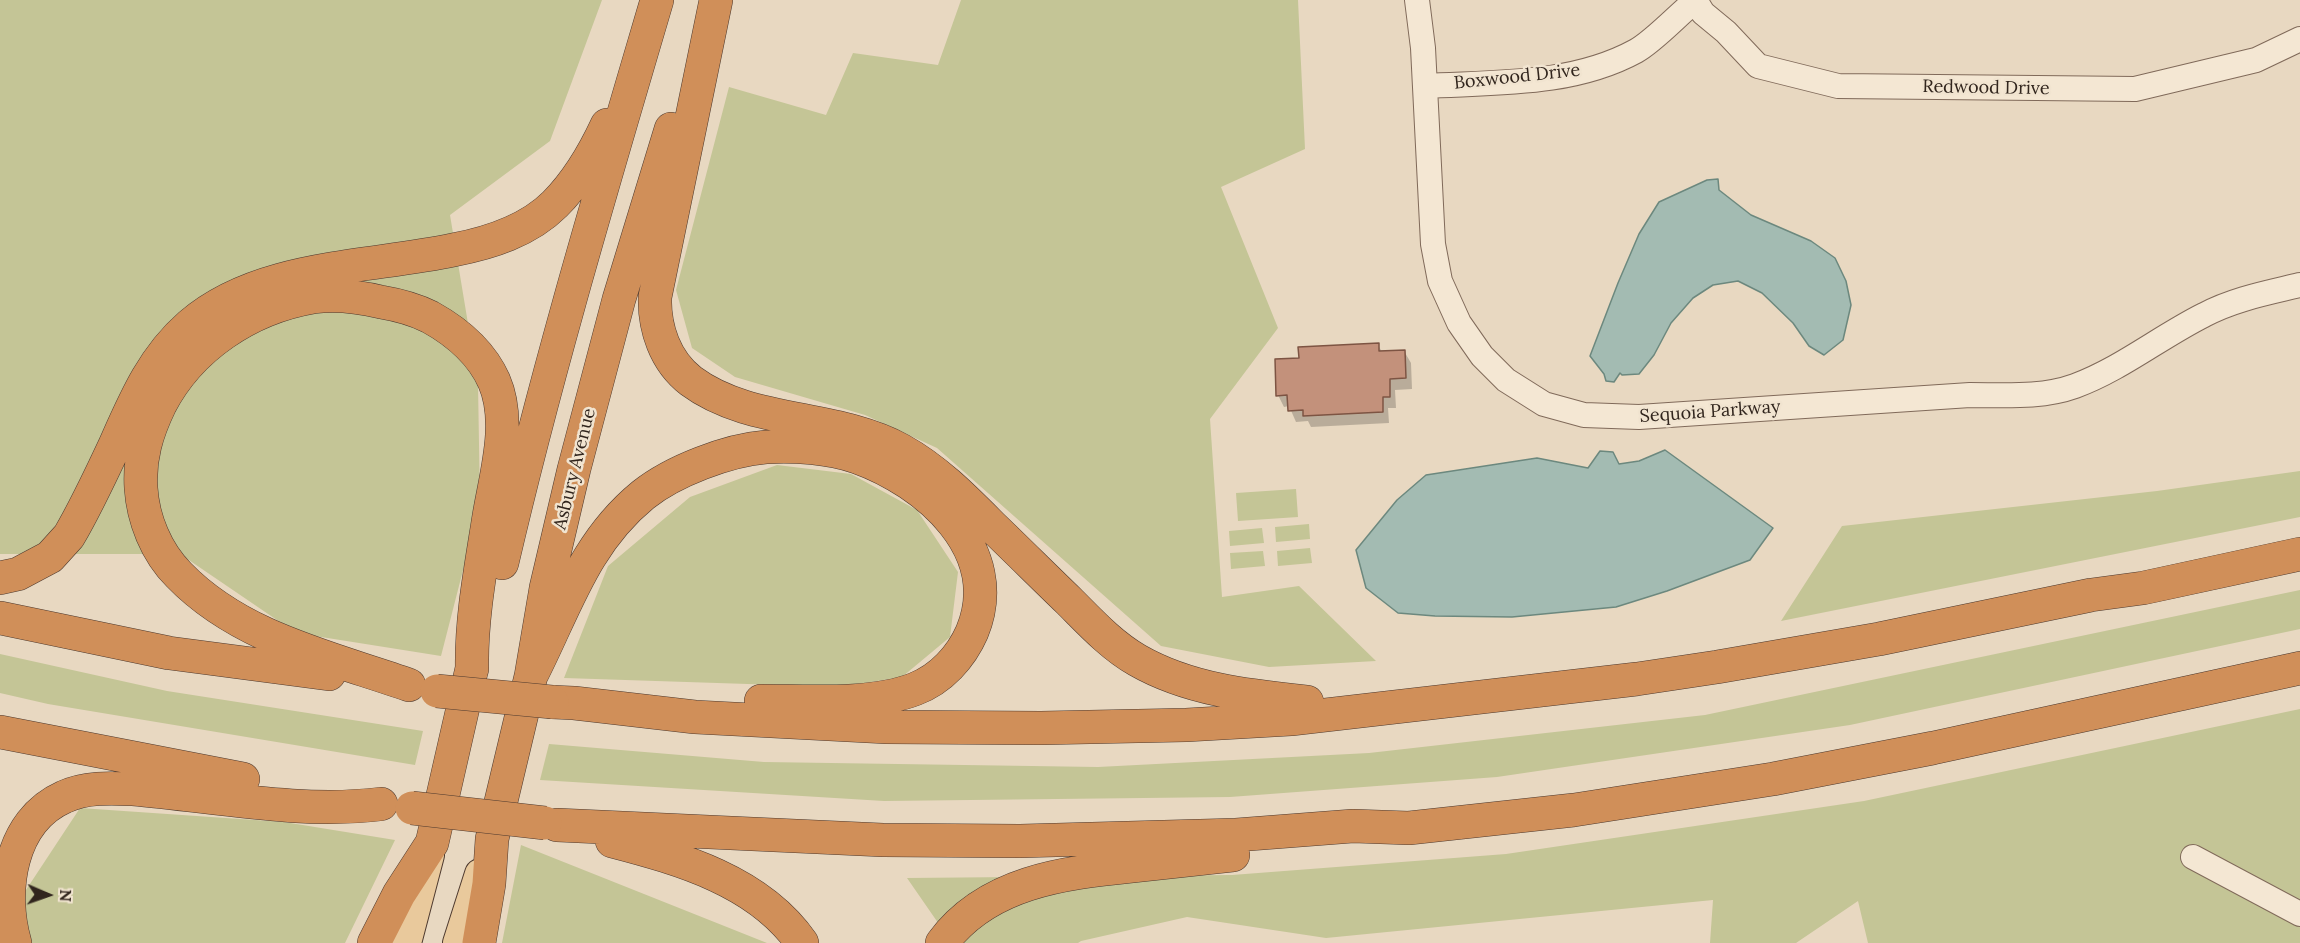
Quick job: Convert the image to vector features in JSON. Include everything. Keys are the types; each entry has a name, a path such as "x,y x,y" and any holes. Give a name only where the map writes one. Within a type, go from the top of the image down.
{"highway":[{"path":"374,943 399,894 432,843 472,669 490,610 531,440 560,332 657,0"},
{"path":"715,0 655,297 661,342 677,367 689,380 731,403 848,430 878,440 917,459 954,488 1104,636 1152,668 1217,690 1366,709"},
{"name":"Asbury Avenue","path":"492,839 531,676 546,588 574,469 619,299 657,174 715,0"},
{"path":"0,578 18,574 50,557 69,536 149,374 167,347 191,324 246,290 288,277 476,246 503,237 527,224 554,205 570,188 601,138 636,73"},
{"path":"423,688 300,649 229,616 177,574 160,550 150,530 142,501 140,471 144,443 165,396 176,378 218,336 264,310 314,297 364,298 400,305 416,310 443,325 462,339 486,367 499,394 502,434 476,598 471,639 472,669"},
{"path":"531,676 576,577 607,530 645,494 676,475 726,455 766,447 810,448 854,456 897,477 926,495 952,521 970,548 979,587 979,604 974,627 958,656 933,680 917,689 870,700 608,698 567,703"},
{"path":"0,618 169,652 423,688 695,717 785,723 1029,728 1186,724 1291,719 1637,679 1718,667 1879,639 2091,595 2143,588 2300,554"},
{"path":"0,732 159,765 397,806 551,824 860,839 1020,841 1212,836 1353,826 1409,828 1574,810 1773,779 1933,748 2300,668"},
{"path":"15,943 5,919 4,904 5,876 10,855 17,840 29,824 65,796 105,788 312,807 397,806"},
{"path":"551,824 669,856 715,875 770,908 791,927 802,943"},
{"path":"942,943 963,921 999,895 1051,877 1077,872 1357,842 1409,828"},
{"path":"479,943 489,884 492,839"}],"main road":[{"name":"Asbury Avenue","path":"458,943 492,839"},
{"path":"406,943 432,843"}],"street":[{"name":"Sequoia Parkway","path":"1417,0 1423,48 1433,244 1440,281 1459,323 1482,356 1506,380 1544,404 1584,415 1639,417 1970,395 2047,393 2074,386 2103,374 2204,315 2236,300 2300,285"},
{"name":"Boxwood Drive","path":"1425,86 1520,81 1578,74 1637,51 1695,0"},
{"name":"Redwood Drive","path":"1695,0 1703,13 1726,32 1758,66 1838,86 2135,89 2256,60 2300,39"},
{"path":"2193,857 2300,914"}],"green space":[{"path":"0,0 602,0 550,141 450,215 478,384 480,504 441,656 296,633 180,554 0,554"},
{"path":"961,0 1298,0 1305,149 1221,187 1278,328 1210,419 1222,597 1299,586 1376,661 1269,667 1161,646 937,448 865,415 735,377 692,348 676,290 729,87 826,115 853,53 938,65"},
{"path":"777,465 851,474 917,510 958,572 950,637 902,677 840,687 564,678 608,566 690,497"},
{"path":"2300,471 2300,517 1781,621 1842,526 2157,491"},
{"path":"1296,489 1298,517 1238,521 1236,493"},
{"path":"1309,524 1310,539 1276,542 1275,527"},
{"path":"1262,528 1264,543 1230,546 1229,531"},
{"path":"1310,548 1312,563 1278,566 1277,551"},
{"path":"1263,551 1265,566 1231,569 1230,553"},
{"path":"2300,590 2300,629 1850,725 1497,777 1230,797 884,801 540,780 549,744 764,762 1098,767 1369,753 1705,715"},
{"path":"0,654 167,691 423,731 415,765 48,704 0,693"},
{"path":"2300,709 2300,943 1868,943 1858,901 1796,943 1710,943 1713,900 1326,938 1187,917 1078,943 952,943 907,878 1232,875 1506,854 1864,801"},
{"path":"80,808 284,822 395,840 345,943 0,943 20,899"},
{"path":"521,845 767,943 502,943"}],"shaded area":[{"path":"1718,179 1719,190 1751,215 1811,241 1835,258 1846,281 1851,305 1843,340 1824,355 1809,346 1793,323 1762,293 1738,281 1713,285 1693,298 1671,323 1654,355 1639,374 1622,375 1620,373 1614,382 1606,381 1604,374 1590,356 1639,234 1659,202 1707,180"},
{"path":"1665,450 1773,528 1750,560 1616,607 1512,617 1398,613 1366,588 1356,550 1397,500 1426,475 1537,458 1588,468 1600,451 1613,452 1619,464 1639,461"}],"building":[{"path":"1379,343 1379,351 1405,350 1406,378 1390,379 1390,397 1383,397 1383,412 1303,416 1303,410 1288,411 1287,395 1276,396 1275,359 1299,358 1298,347"}]}
